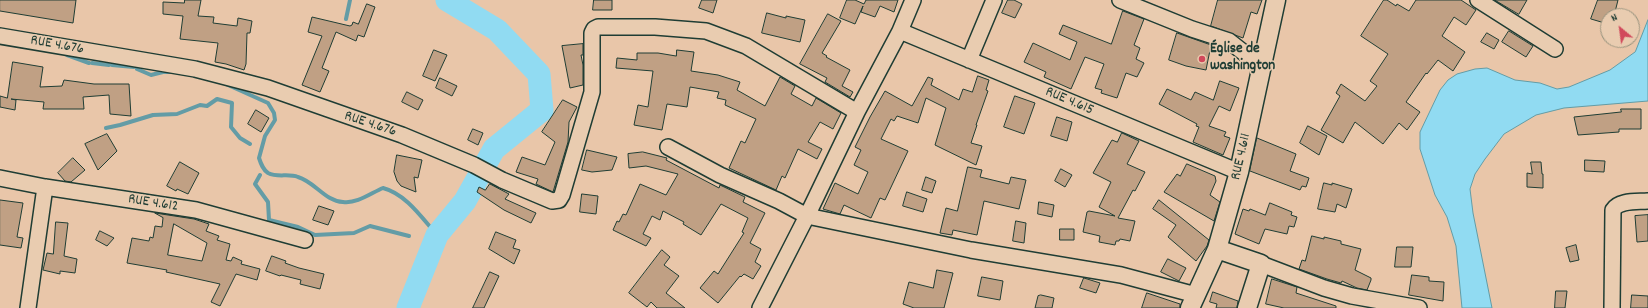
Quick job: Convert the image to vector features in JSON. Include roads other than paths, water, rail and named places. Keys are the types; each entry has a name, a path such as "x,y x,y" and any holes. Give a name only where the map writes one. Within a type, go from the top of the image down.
{"street":[{"path":"760,308 808,216 857,112 900,31 913,0"},
{"path":"970,60 994,0"},
{"path":"1120,0 1192,29 1230,41 1262,67"},
{"name":"RUE 4.611","path":"1193,302 1217,249 1239,172 1276,0"},
{"path":"1478,0 1555,49"},
{"name":"RUE 4.676","path":"0,36 195,69 261,86 402,136 474,164 502,180 552,201 559,200 562,195 592,92 592,33 594,29 598,27 655,27 706,31 746,46 857,112"},
{"name":"RUE 4.615","path":"900,31 1239,172"},
{"path":"668,147 720,175 779,201 808,216 971,250 1121,275 1193,302"},
{"name":"RUE 4.612","path":"0,178 45,187 196,210 305,240"},
{"path":"28,308 45,187"},
{"path":"1612,308 1613,210 1616,205 1622,203 1648,201"},
{"path":"1217,249 1324,288 1352,296 1419,308"},
{"path":"1247,308 1261,264"}],"water":[{"path":"1648,20 1648,101 1564,108 1536,115 1504,134 1475,174 1470,189 1473,213 1492,308 1462,308 1456,246 1447,217 1435,195 1420,149 1420,132 1440,90 1448,80 1457,74 1475,69 1487,68 1515,80 1540,83 1557,89 1569,87 1610,70 1635,52 1637,48 1640,48 1640,40"}],"waterway":[{"path":"346,19 350,0"},
{"path":"408,308 437,235 465,201 494,149 542,110 539,74 497,30 447,0"},
{"path":"67,55 89,63"},
{"path":"92,63 109,65"},
{"path":"112,65 134,67"},
{"path":"137,69 151,75 170,72"},
{"path":"228,85 268,103 274,113 275,120 265,136 259,158 261,165 266,172 276,175 290,175 304,179 325,195 337,201 343,202 359,200 383,188 399,195 413,207 437,235"},
{"path":"106,128 153,115 177,114 200,105 207,106 217,99 232,103 231,127 240,138 250,144"},
{"path":"260,175 255,184 268,202 269,220 298,227 315,235 354,233 370,226 409,236"}],"place":[{"name":"Église de washington","path":"1202,59"}]}
